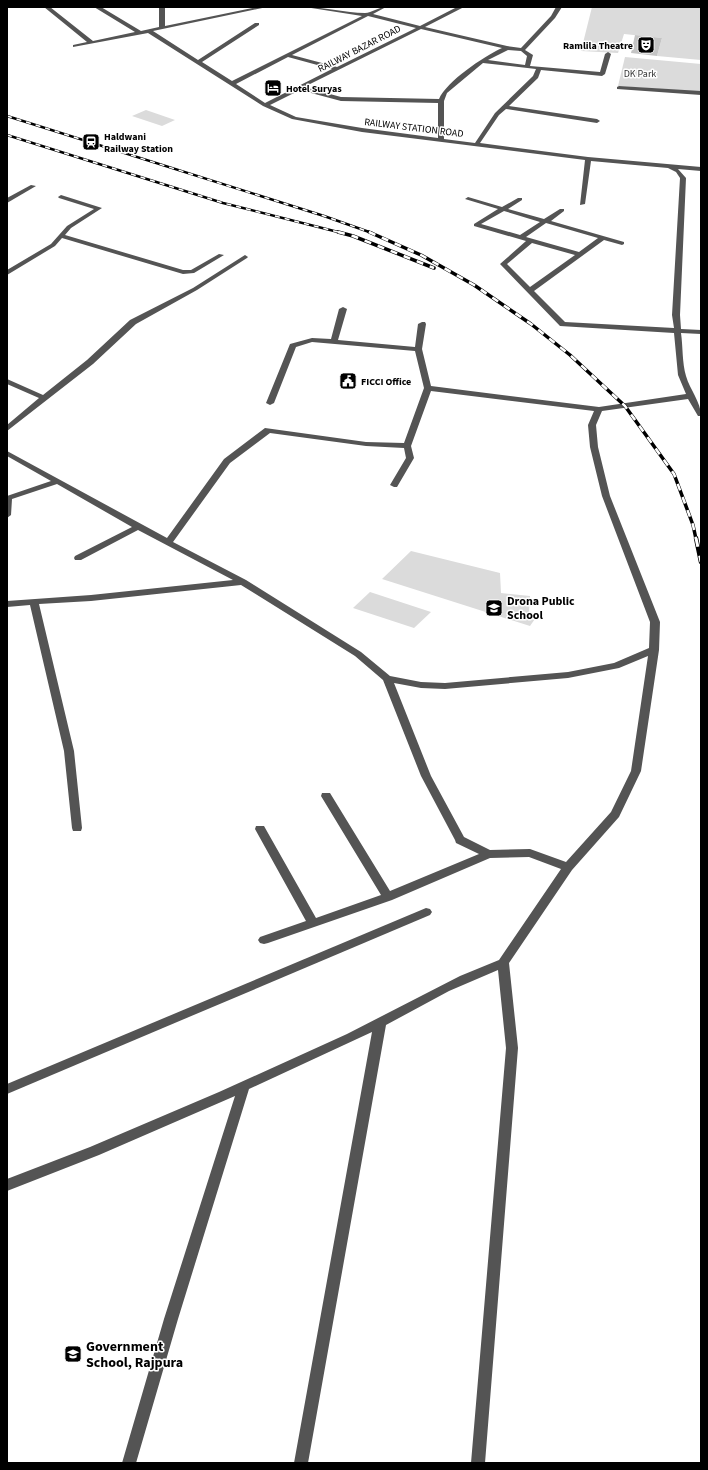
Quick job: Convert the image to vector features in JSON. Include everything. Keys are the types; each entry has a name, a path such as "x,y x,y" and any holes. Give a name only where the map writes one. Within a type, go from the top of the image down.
{"street":[{"path":"48,7 92,43"},
{"path":"97,7 141,33"},
{"path":"162,7 162,28"},
{"path":"76,46 264,7"},
{"path":"308,7 369,15 419,28 522,50 530,55 527,67"},
{"path":"231,84 383,7"},
{"name":"RAILWAY BAZAR ROAD","path":"265,105 461,7"},
{"path":"522,50 553,17 559,7"},
{"path":"197,63 257,24"},
{"name":"RAILWAY STATION ROAD","path":"149,31 265,105 294,118 362,130 588,159 670,168 701,169"},
{"path":"440,140 441,101 445,92 482,62 507,48"},
{"path":"482,62 602,74 608,54"},
{"path":"288,56 338,69"},
{"path":"477,144 497,114 536,77 539,68"},
{"path":"300,88 341,99 441,101"},
{"path":"620,88 701,93"},
{"path":"504,107 597,121"},
{"path":"582,204 588,159"},
{"path":"670,168 678,172 683,178 676,314 682,375 690,396 701,414"},
{"path":"7,201 33,186"},
{"path":"7,273 53,245 69,227 99,208 61,197"},
{"path":"468,199 622,243"},
{"path":"520,199 476,225 580,254"},
{"path":"520,238 562,210"},
{"path":"61,236 183,272 192,272 221,255"},
{"path":"529,291 603,238"},
{"path":"530,241 503,264 563,324 701,332"},
{"path":"7,429 90,362 133,322 195,289 245,257"},
{"path":"334,342 344,309"},
{"path":"394,485 410,458 407,446 428,388 418,349 422,324"},
{"path":"270,403 293,346 312,340 418,349"},
{"path":"7,381 44,398"},
{"path":"428,388 599,409 690,396"},
{"path":"7,1185 244,1087 380,1023 478,972 503,963 568,867 615,814 636,771 654,650 655,622 606,496 594,447 592,425 599,409"},
{"path":"168,543 227,461 268,430 366,444 407,446"},
{"path":"7,453 138,527 243,582 358,654 387,679 426,776 460,840 489,854"},
{"path":"7,515 8,498 58,481"},
{"path":"78,558 138,527"},
{"path":"7,604 90,598 243,582"},
{"path":"34,602 69,751 77,828"},
{"path":"387,679 421,685 445,686 568,675 616,666 654,650"},
{"path":"326,796 388,897"},
{"path":"260,829 314,922"},
{"path":"264,940 388,897 489,854 530,853 568,867"},
{"path":"7,1089 426,912"},
{"path":"478,1463 512,1048 503,963"},
{"path":"300,1463 380,1023"},
{"path":"130,1463 171,1319 244,1087"}],"green space":[{"path":"592,7 701,7 701,60 657,56 662,38 624,34 618,53 581,51"},
{"name":"DK Park","path":"625,57 701,64 701,92 618,86"},
{"path":"146,110 175,120 162,126 132,116"},
{"path":"411,551 500,573 501,593 530,596 529,613 537,616 530,626 382,579"},
{"path":"370,592 431,612 414,628 353,608"}],"building":[{"name":"Ramlila Theatre","path":"635,35 662,38 657,56 631,53"}],"railway":[{"path":"7,116 324,216 372,233"},
{"path":"7,135 223,203 342,233"},
{"path":"338,232 353,236 434,268"},
{"path":"369,232 421,255 474,285 531,324 570,355 625,406 674,474 693,525 696,539"},
{"path":"696,538 701,562"}],"place":[{"name":"Ramlila Theatre","path":"646,45"},
{"name":"Hotel Suryas","path":"273,88"},
{"name":"Haldwani Railway Station","path":"91,142"},
{"name":"FICCI Office","path":"348,381"},
{"name":"Drona Public School","path":"494,608"},
{"name":"Government School, Rajpura","path":"73,1354"}]}
